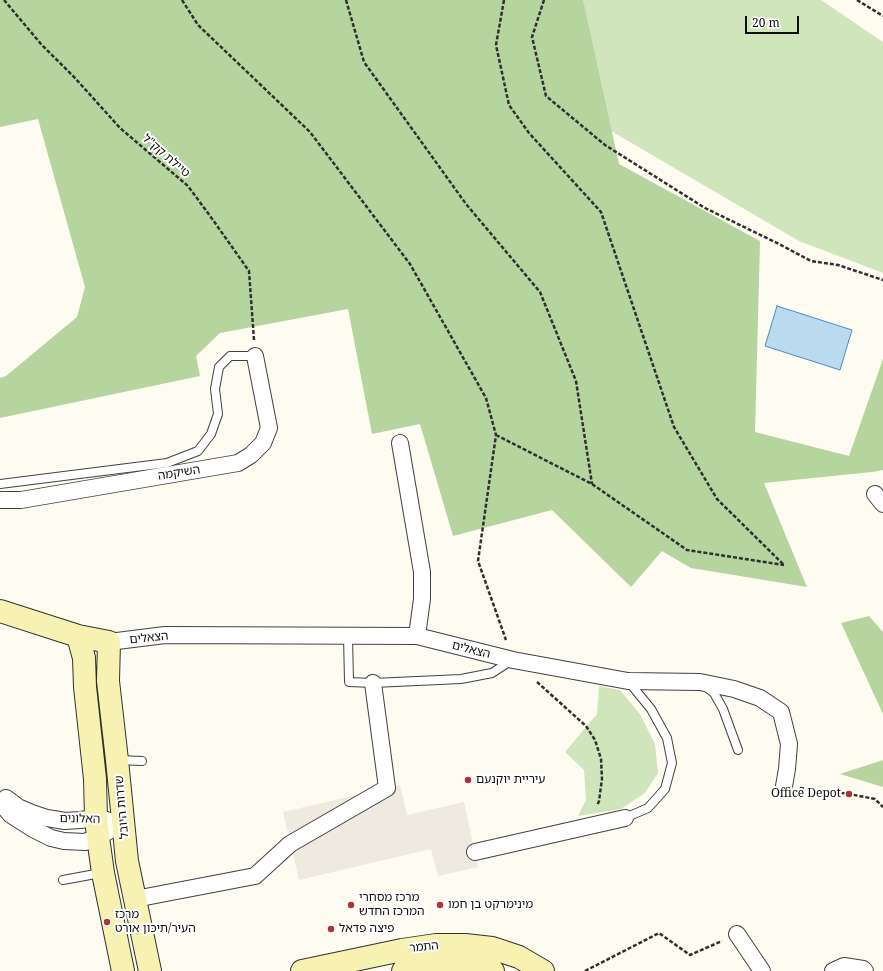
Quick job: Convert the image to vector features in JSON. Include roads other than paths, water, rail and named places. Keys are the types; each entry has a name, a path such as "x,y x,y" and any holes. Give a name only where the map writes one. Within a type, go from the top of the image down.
{"street":[{"name":"השיקמה","path":"0,500 21,500 238,463 251,455 263,443 269,428 255,356"},
{"path":"400,443 422,572 422,599 417,636"},
{"name":"הצאלים","path":"0,611 78,636 109,642 165,635 417,636 513,660 628,681 700,682 734,689 760,698 781,712 790,744 784,786"},
{"name":"שדרות היובל","path":"78,636 84,658 85,687 95,780 97,828 103,873 120,966"},
{"name":"שדרות היובל","path":"109,642 108,681 127,861 150,971"},
{"path":"135,899 255,876 290,844 387,788 373,683"},
{"name":"האלונים","path":"0,793 18,807 32,813 47,818 65,821 80,820 97,828"},
{"name":"האלונים","path":"0,802 11,815 33,829 51,838 64,841 85,842 97,828 123,822"},
{"path":"475,852 625,818"},
{"path":"737,934 762,971"},
{"name":"התמר","path":"302,971 388,962 436,945 465,945 492,948 519,957 543,971"},
{"path":"388,962 403,971"},
{"name":"התמר","path":"403,971 464,966 493,971"},
{"path":"833,971 844,966 863,969 865,971"}],"lane":[{"path":"0,484 167,463 198,451 211,434 218,414 215,389 219,367 230,356 255,356"},
{"path":"348,636 349,682 373,683 461,679 492,673 513,660"},
{"path":"625,818 648,808 665,789 672,764 668,738 651,709 628,681"},
{"path":"700,682 714,693 723,709 738,750"},
{"path":"117,760 142,761"},
{"path":"63,880 103,873"}],"water":[{"path":"777,306 852,330 840,370 765,346"}],"place":[{"name":"עיריית יוקנעם","path":"468,780"},
{"name":"Office Depot","path":"849,794"},
{"name":"מרכז מסחרי המרכז החדש","path":"351,905"},
{"name":"מינימרקט בן חמו","path":"440,905"},
{"name":"מרכז העיר/תיכון אורט","path":"107,922"},
{"name":"פיצה פדאל","path":"331,929"}]}
